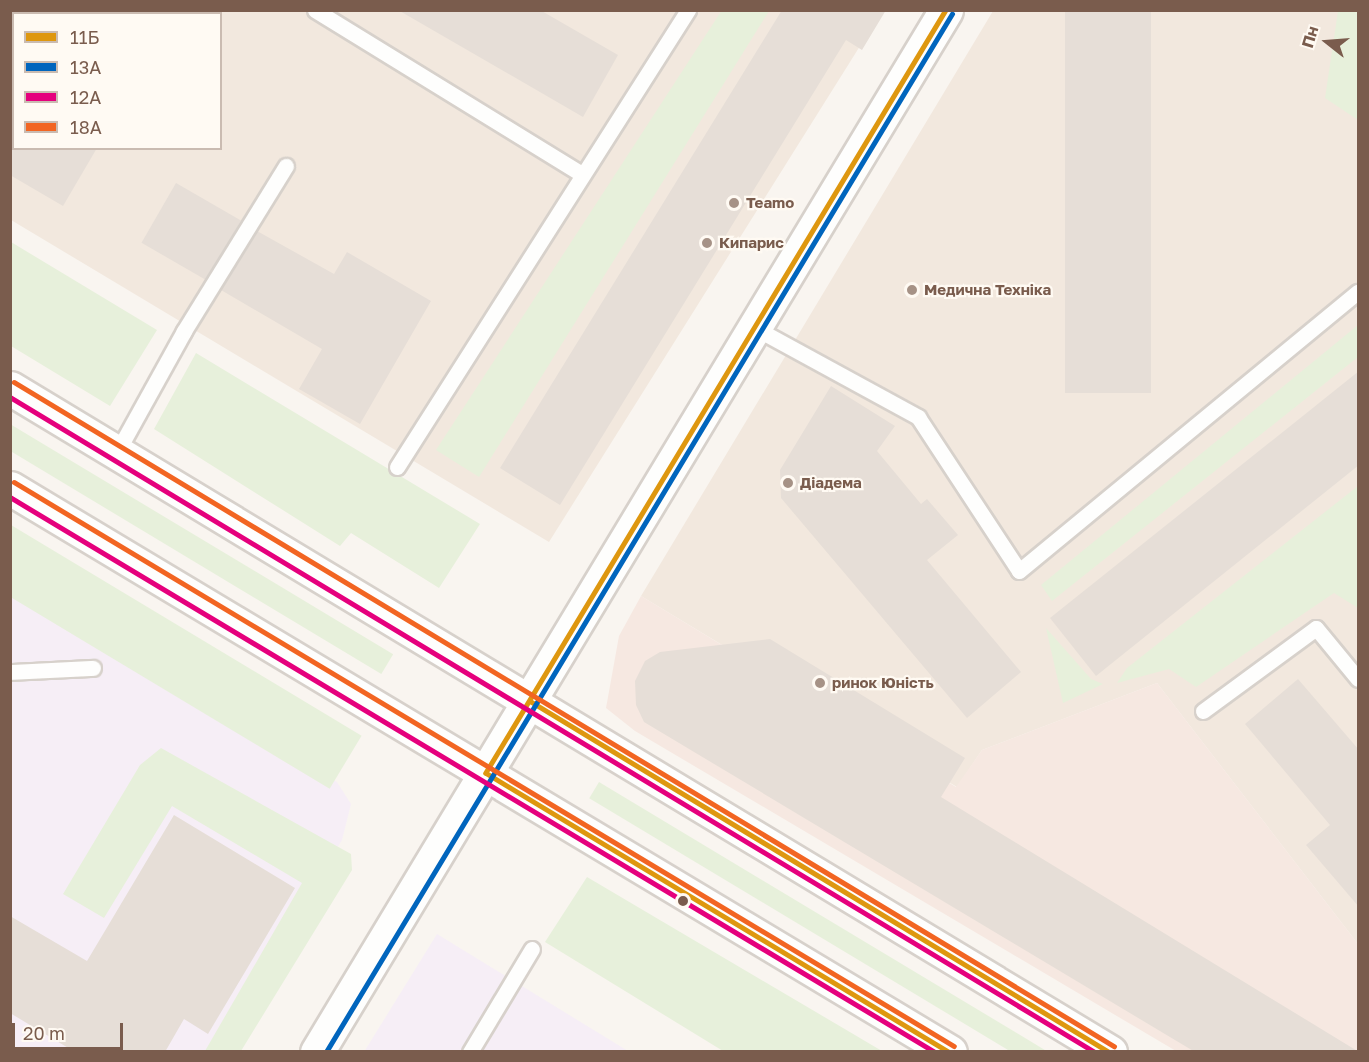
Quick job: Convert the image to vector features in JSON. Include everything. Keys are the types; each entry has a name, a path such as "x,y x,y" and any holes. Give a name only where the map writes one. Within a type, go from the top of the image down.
{"main road":[{"path":"317,1052 946,10"},
{"path":"10,388 1110,1052"},
{"path":"10,488 950,1052"}],"lane":[{"path":"315,10 582,174"},
{"path":"397,467 688,10"},
{"path":"117,452 184,331 286,166"},
{"path":"754,328 918,417 1019,571 1359,292"},
{"path":"1203,711 1316,628 1359,679"},
{"path":"10,672 93,668"},
{"path":"470,1052 532,949"}],"shaded area":[{"path":"10,11 882,11 549,542 11,220"},
{"path":"993,11 1358,11 1358,944 1157,683 982,750 957,787 641,596"},
{"path":"11,587 337,782 351,804 342,840 213,1051 11,1052"},
{"path":"641,596 956,787 982,750 1157,683 1358,944 1358,1051 1176,1051 635,731 606,708 619,636"},
{"path":"437,934 628,1051 364,1052"}],"green space":[{"path":"722,10 769,11 479,477 436,450"},
{"path":"1338,11 1358,11 1358,120 1325,98"},
{"path":"11,242 157,330 110,406 11,346"},
{"path":"1358,325 1358,357 1052,601 1041,585"},
{"path":"196,353 480,524 439,588 351,533 340,546 154,429"},
{"path":"10,424 393,654 381,674 10,451"},
{"path":"1358,486 1358,608 1334,593 1196,687 1169,669 1117,683 1127,668"},
{"path":"11,525 362,736 330,789 10,597"},
{"path":"1046,628 1091,679 1103,684 1063,703"},
{"path":"161,748 351,854 352,870 241,1051 205,1051 302,883 172,806 104,918 63,894 140,765"},
{"path":"599,782 1048,1052 1011,1052 589,798"},
{"path":"587,877 882,1051 723,1051 545,942"}],"building":[{"path":"398,10 540,10 618,55 583,117"},
{"path":"782,10 886,10 862,50 846,40 560,505 500,468"},
{"path":"1065,10 1151,10 1151,393 1065,393"},
{"path":"10,148 12,150 96,150 63,206 10,175"},
{"path":"176,183 241,220 206,280 142,243"},
{"path":"257,231 334,274 347,252 431,301 360,424 299,389 322,349 221,290"},
{"path":"1359,371 1359,465 1096,676 1050,618"},
{"path":"831,386 895,426 877,451 921,504 927,499 958,535 927,560 1021,672 967,718 781,498 780,470"},
{"path":"770,639 965,758 941,797 1359,1052 1195,1052 644,722 636,705 635,681 645,661 660,652"},
{"path":"1298,679 1359,750 1359,907 1306,845 1330,825 1245,724"},
{"path":"174,815 295,888 208,1034 184,1019 165,1052 75,1052 10,1013 10,916 87,961"}],"transit line":[{"name":"11Б","path":"946,10 486,773 949,1052"},
{"name":"13А","path":"326,1052 952,14"},
{"name":"18А","path":"14,382 1114,1046"},
{"name":"12А","path":"10,397 1095,1052"},
{"name":"18А","path":"14,482 954,1046"},
{"name":"12А","path":"10,497 935,1052"},
{"name":"11Б","path":"530,701 1109,1052"}],"place":[{"name":"Teamo","path":"734,203"},
{"name":"Кипарис","path":"707,243"},
{"name":"Медична Техніка","path":"912,290"},
{"name":"Діадема","path":"788,483"},
{"name":"ринок Юність","path":"820,683"}]}
